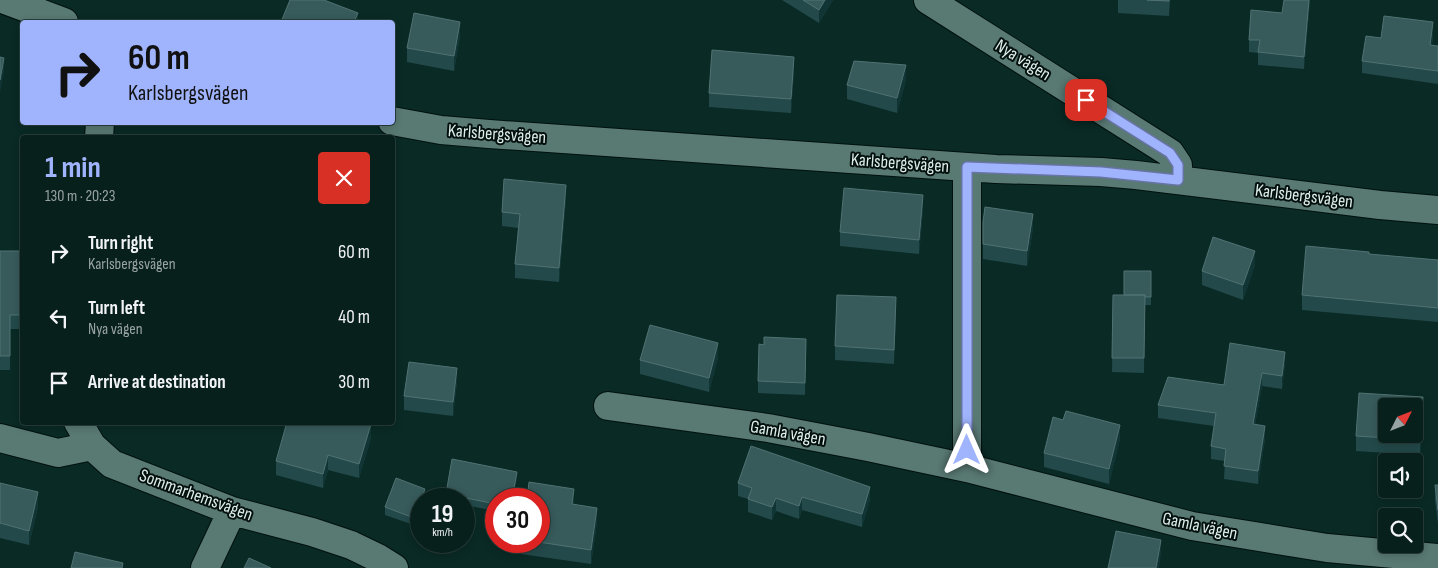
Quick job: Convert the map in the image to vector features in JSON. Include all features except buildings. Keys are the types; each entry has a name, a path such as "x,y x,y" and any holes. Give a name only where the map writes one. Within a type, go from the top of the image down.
{"street":[{"name":"Nya vägen","path":"928,0 1170,153 1178,165 1178,180"},
{"path":"11,1 59,20"},
{"name":"Karlsbergsvägen","path":"395,122 441,130 967,167 1101,172 1380,205 1438,210"},
{"path":"967,167 968,468"},
{"name":"Gamla vägen","path":"608,406 768,428 868,447 968,468 1192,526 1327,548 1438,558"},
{"name":"Sommarhemsvägen","path":"80,425 92,446 112,464 232,510 351,545 394,568"},
{"path":"0,438 58,453 92,446"},
{"path":"205,568 232,510"}],"route":[{"path":"967,450 967,167 1101,172 1178,180 1178,165 1170,153 1086,100"}]}
